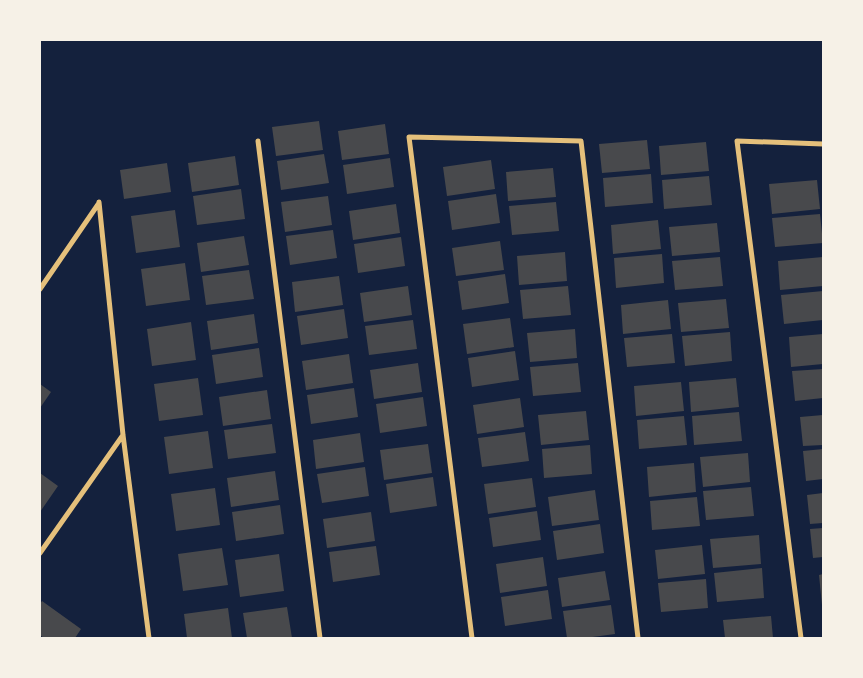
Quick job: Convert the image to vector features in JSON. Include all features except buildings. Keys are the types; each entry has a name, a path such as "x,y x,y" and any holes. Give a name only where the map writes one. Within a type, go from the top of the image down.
{"street":[{"path":"472,638 409,137 581,142 638,638"},
{"path":"802,638 737,140 823,144"},
{"path":"258,141 320,638"},
{"path":"40,289 99,202 123,435 149,638"},
{"path":"40,552 123,435"}]}
